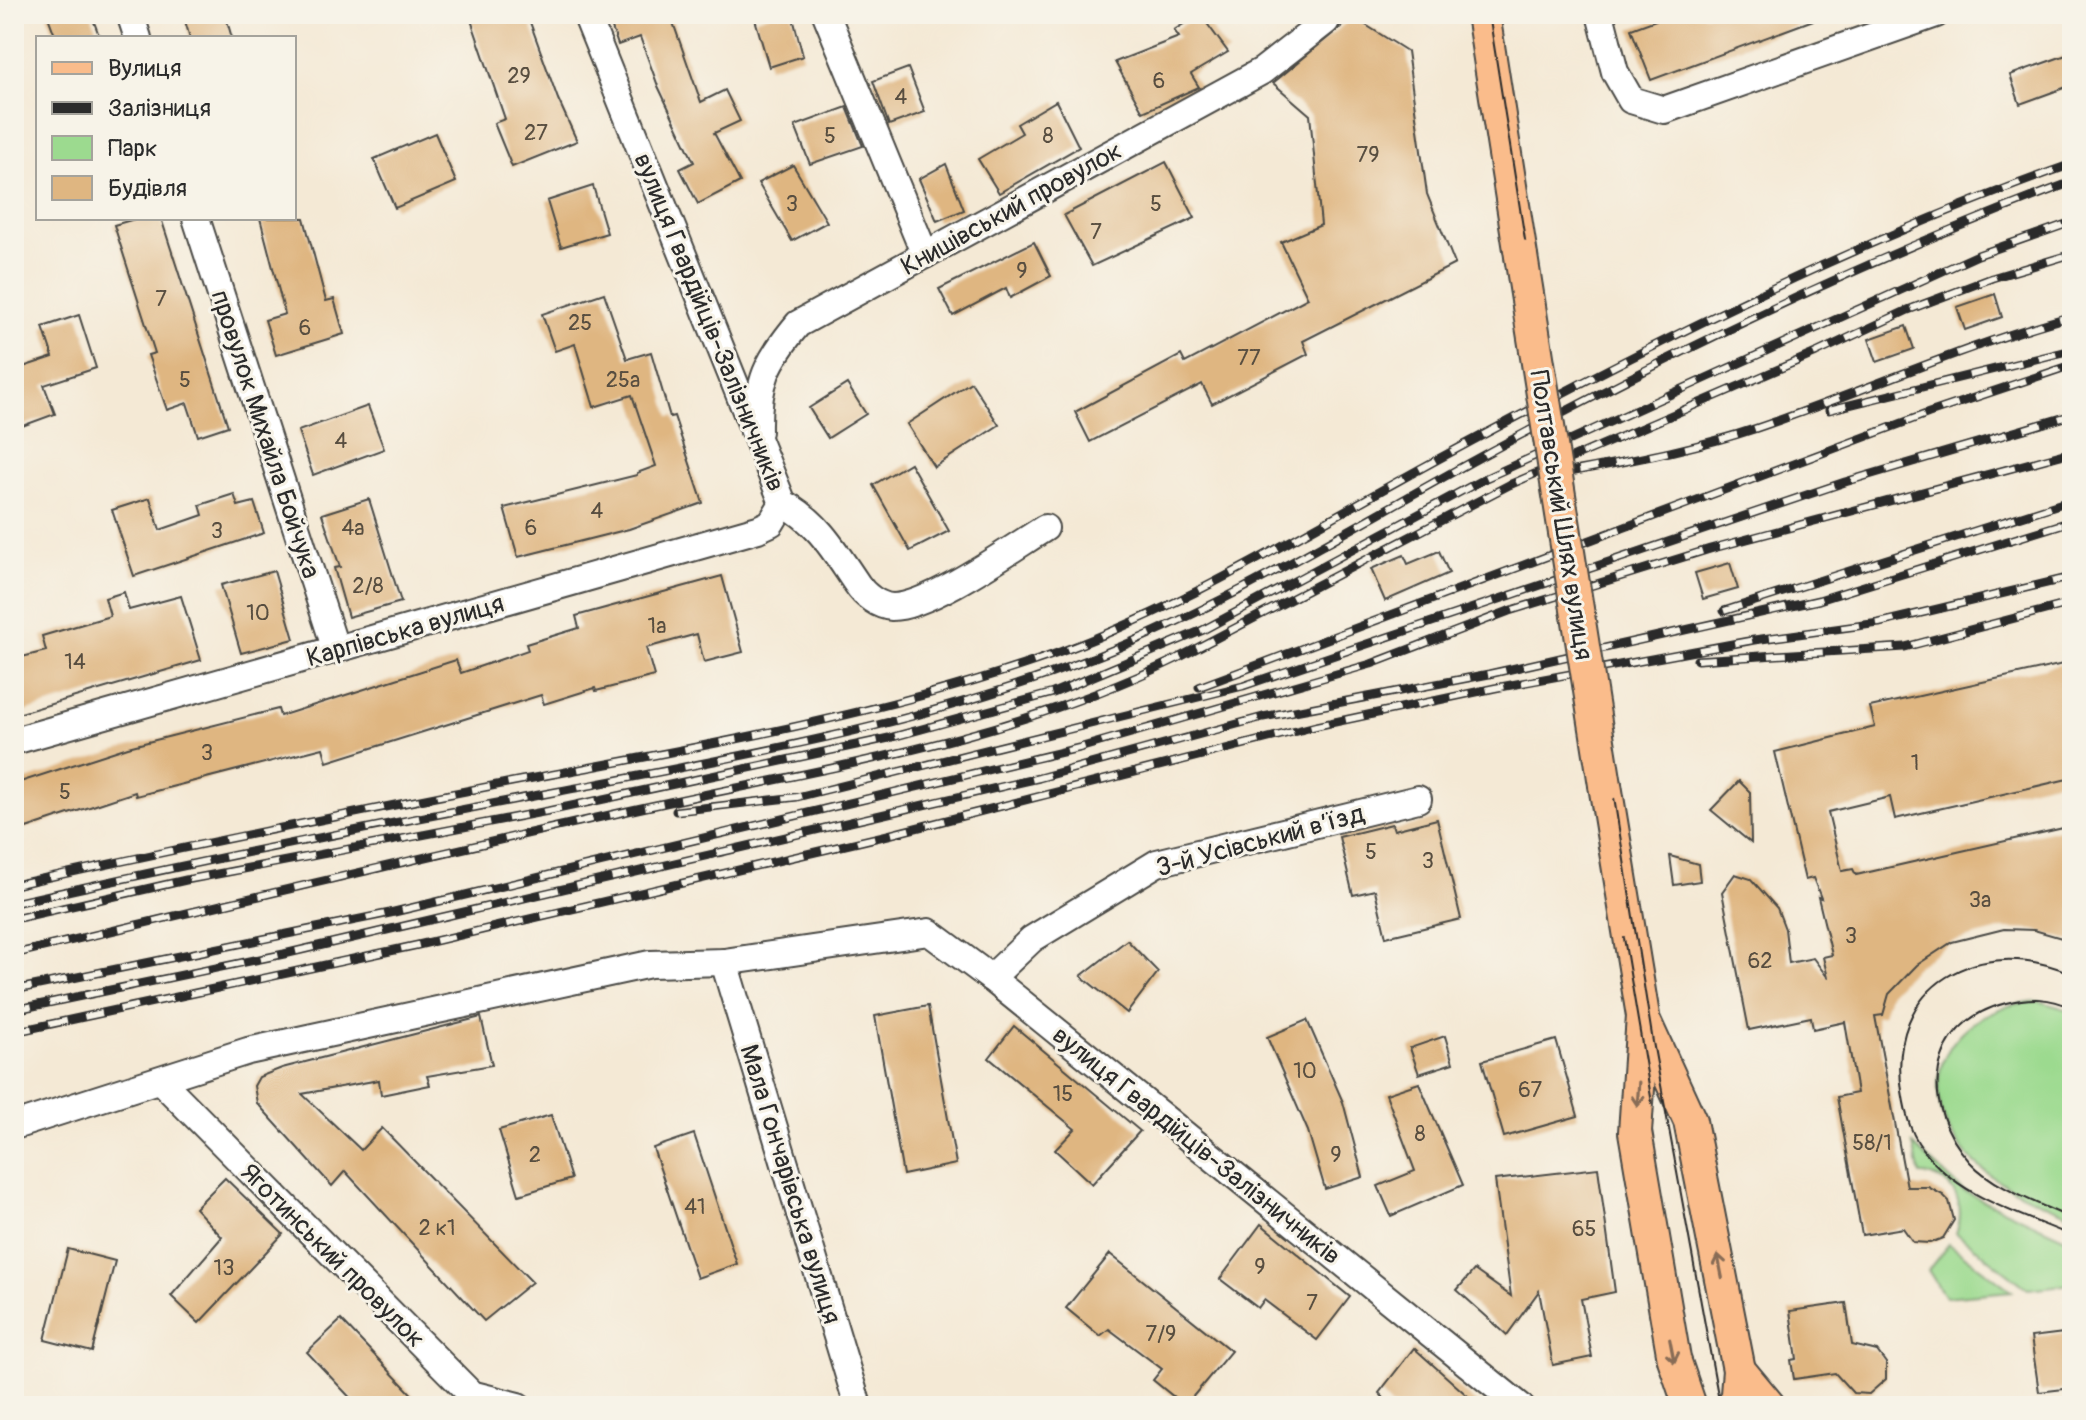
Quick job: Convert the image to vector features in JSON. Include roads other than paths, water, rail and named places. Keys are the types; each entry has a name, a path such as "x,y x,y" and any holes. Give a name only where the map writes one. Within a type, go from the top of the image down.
{"main road":[{"name":"Полтавський Шлях вулиця","path":"1483,14 1643,1016 1635,1132 1674,1359 1690,1406"},
{"name":"Полтавський Шлях вулиця","path":"1643,1016 1690,1121 1739,1370 1736,1406"},
{"path":"1739,1370 1769,1406"}],"street":[{"path":"130,14 137,36"},
{"name":"вулиця Гвардійців-Залізничників","path":"586,14 783,503 802,513 818,528 859,588 874,601 890,607 908,604 948,586 1045,528"},
{"path":"826,14 925,255"},
{"name":"Книшівський провулок","path":"758,445 758,400 772,354 798,324 1262,71 1326,21 1329,14"},
{"path":"1600,14 1615,72 1631,100 1664,110 1936,14"},
{"name":"провулок Михайла Бойчука","path":"197,220 336,650"},
{"name":"Карпівська вулиця","path":"14,741 758,529 771,523 783,503"},
{"name":"3-й Усівський в’їзд","path":"991,978 1032,939 1157,863 1418,799"},
{"name":"вулиця Гвардійців-Залізничників","path":"14,1126 248,1051 650,964 724,962 929,932 991,978 1520,1406"},
{"name":"Мала Гончарівська вулиця","path":"724,962 858,1406"},
{"name":"Яготинський провулок","path":"161,1081 471,1394 518,1406"}],"tram line":[{"path":"1489,14 1653,1042 1720,1406"},
{"path":"1624,938 1652,1103"},
{"path":"2072,974 2038,963 2004,960 1974,965 1946,977 1924,996 1909,1022 1901,1054 1902,1091 1908,1118 1918,1142 1943,1172 1977,1195 2072,1236"},
{"path":"2072,1008 2048,1000 2032,999 2006,1003 1979,1013 1959,1028 1946,1047 1939,1069 1938,1092 1943,1116 1954,1140 1980,1172 2005,1188 2072,1219"}],"railway":[{"path":"14,885 847,715 1038,660 1142,618 1193,593 1519,416 1752,298 1910,227 2072,164"},
{"path":"14,903 284,845 831,736 967,701 1034,679 1151,634 1250,585 1491,451 1633,376 1777,306 1923,241 2072,182"},
{"path":"14,919 186,880 548,811 889,738 1053,693 1203,630 1486,478 1978,255 2072,222"},
{"path":"14,954 559,826 912,750 1046,711 1176,659 1509,485 1816,353 1908,310 1992,278 2072,254"},
{"path":"1544,477 1652,456 1731,436 1992,341 2072,316"},
{"path":"1829,410 2072,350"},
{"path":"1199,687 1929,413 2072,365"},
{"path":"676,811 797,797 1243,686 1845,482 2072,415"},
{"path":"14,990 390,913 1079,748 1371,664 1509,611 1710,549 2072,452"},
{"path":"1724,611 2072,500"},
{"path":"14,1010 284,954 1039,778 1263,717 1489,674 1819,600 2072,521"},
{"path":"14,1032 418,945 888,835 1316,726 1495,688 1754,640 1879,623 2072,577"},
{"path":"1697,660 1905,647 2072,603"}]}
